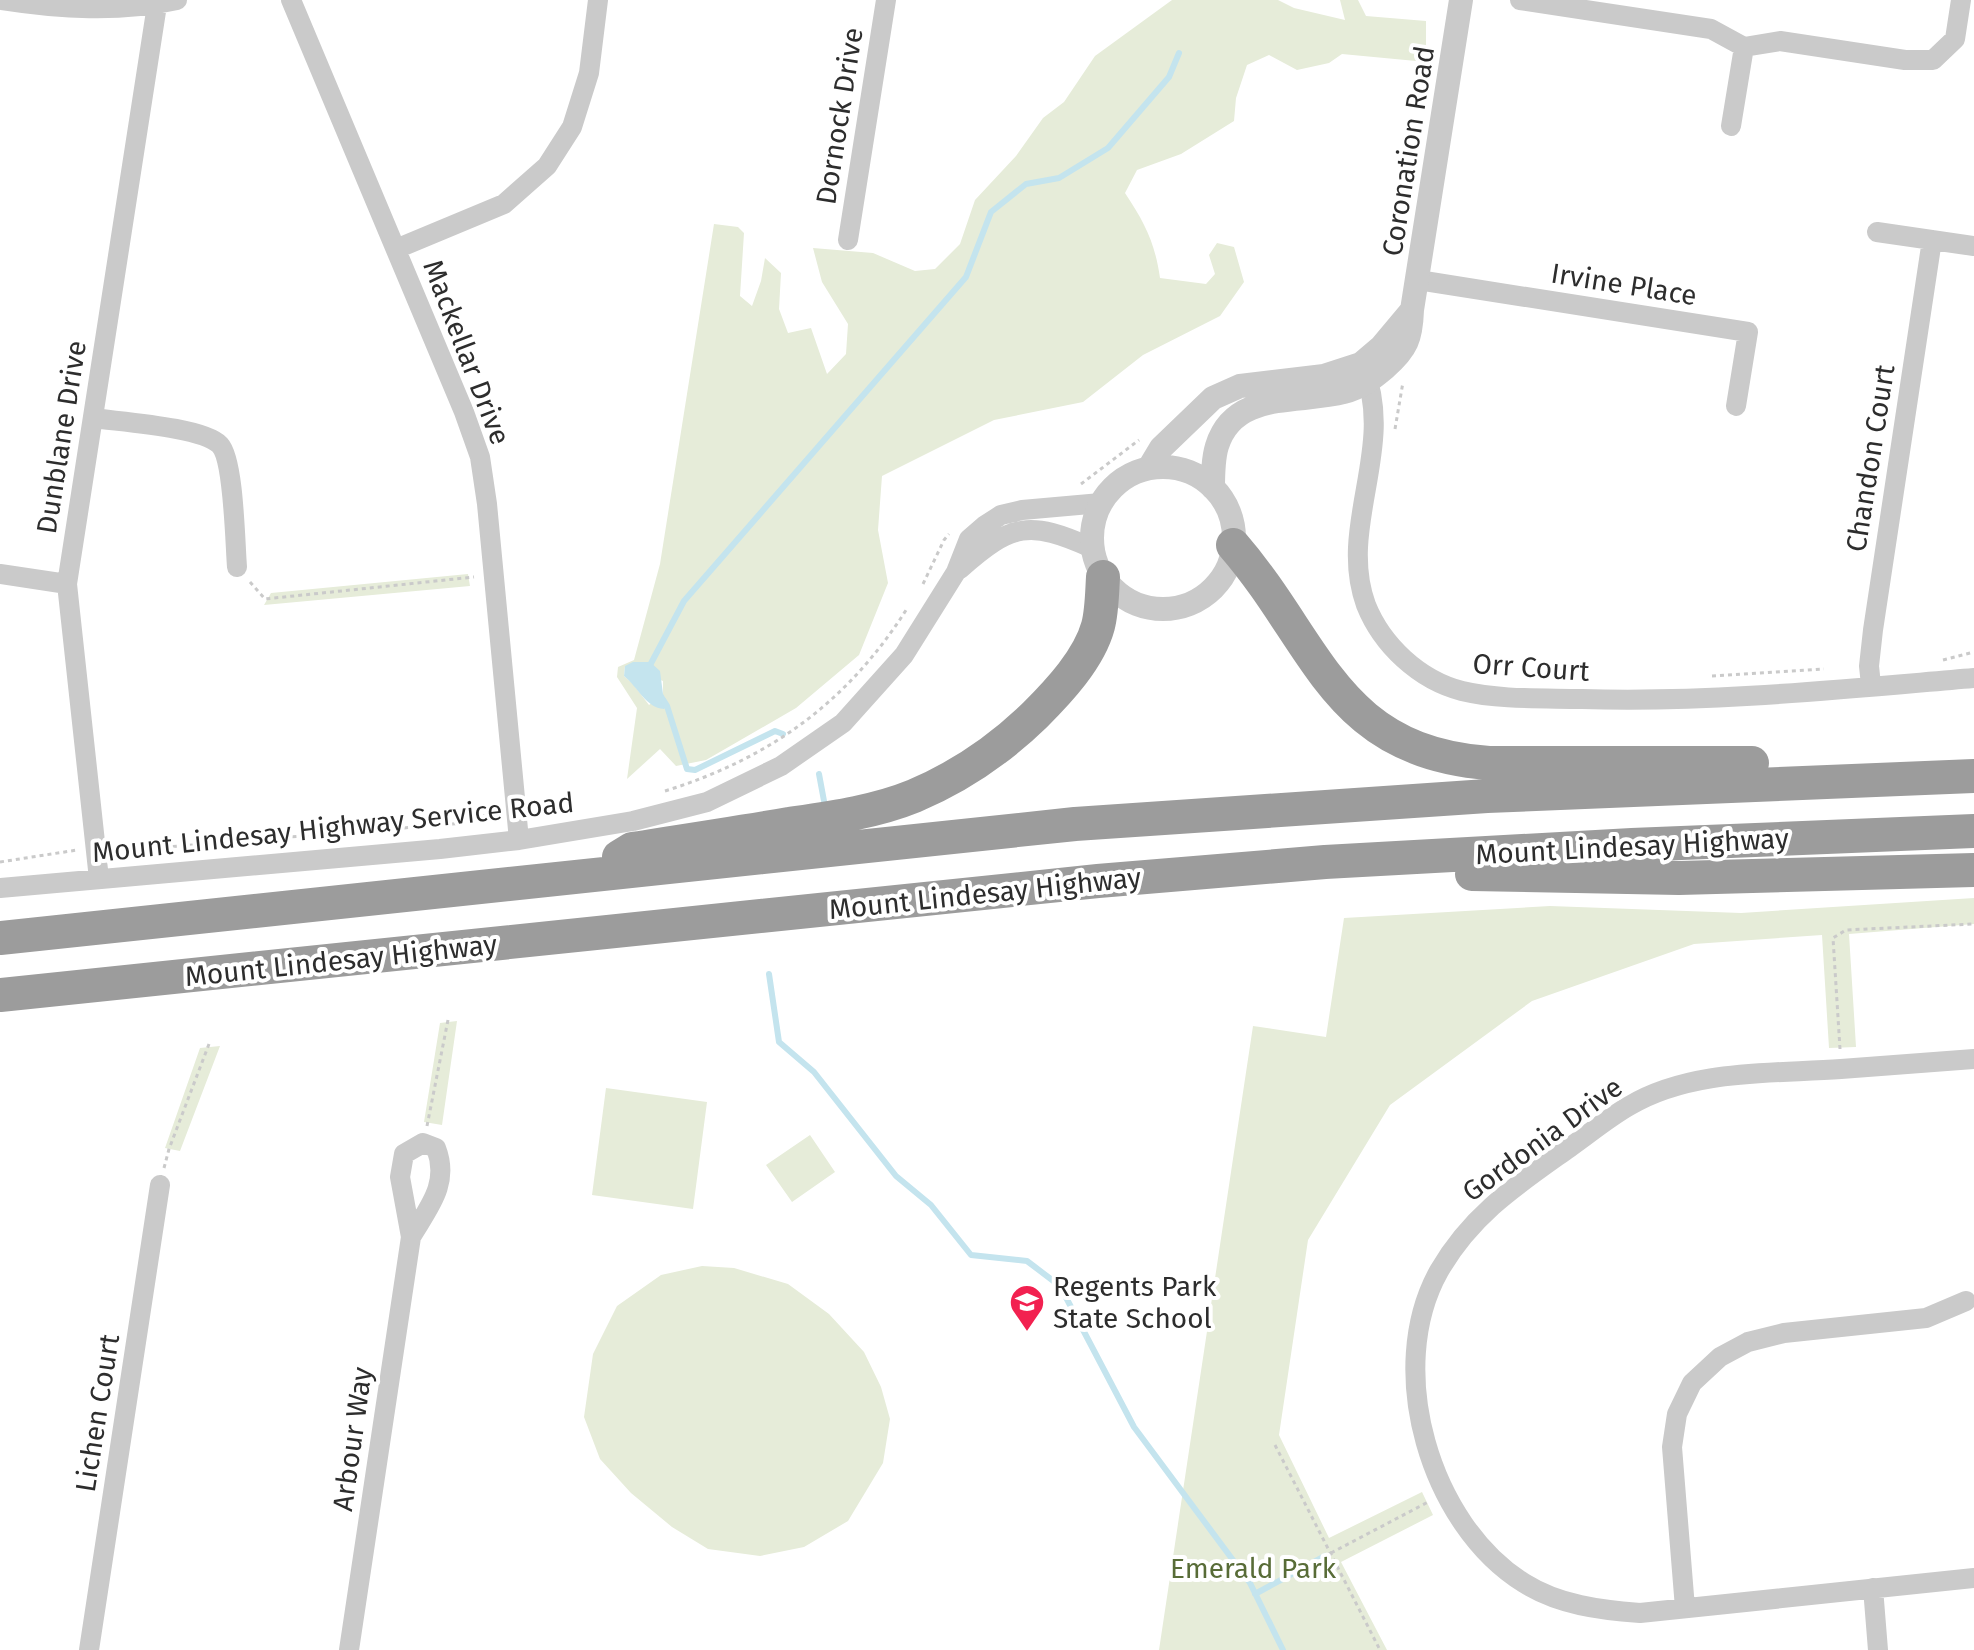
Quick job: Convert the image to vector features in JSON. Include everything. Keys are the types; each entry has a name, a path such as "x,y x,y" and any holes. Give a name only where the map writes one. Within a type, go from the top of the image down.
{"highway":[{"path":"1233,545 1259,574 1341,696 1374,725 1428,752 1469,761 1500,763 1824,763 1890,779"},
{"path":"587,876 632,849 877,807 912,797 971,766 1020,729 1059,688 1094,639 1099,622 1098,563"},
{"name":"Mount Lindesay Highway","path":"0,938 1075,824 1487,796 1974,776"},
{"name":"Mount Lindesay Highway","path":"0,995 1098,881 1325,862 1974,831"},
{"path":"1325,862 1381,873 1679,878 1974,870"}],"street":[{"path":"2,0 91,10 167,2"},
{"name":"Mackellar Drive","path":"291,0 464,412 480,457 519,840"},
{"path":"396,249 504,204 547,166 572,127 589,73 598,0"},
{"name":"Dornock Drive","path":"848,240 886,0"},
{"name":"Coronation Road","path":"1149,468 1161,448 1213,398 1227,390 1255,383 1365,373 1394,360 1411,334 1412,310 1461,0"},
{"path":"1520,0 1711,29 1744,47 1780,41 1905,60 1933,60 1955,39 1961,0"},
{"name":"Dunblane Drive","path":"99,879 67,584 93,418 167,2"},
{"path":"1731,126 1744,47"},
{"path":"1877,232 1974,246"},
{"name":"Chandon Court","path":"1870,676 1932,240"},
{"name":"Irvine Place","path":"1418,280 1748,332 1736,406"},
{"name":"Coronation Road","path":"1213,488 1219,440 1232,420 1245,410 1275,402 1345,392 1365,373 1381,347 1412,310"},
{"name":"Orr Court","path":"1365,373 1376,416 1357,558 1360,582 1367,606 1379,629 1395,651 1417,670 1460,690 1517,698 1640,701 1870,676 1974,678"},
{"path":"93,418 203,434 220,445 228,462 237,567"},
{"path":"1149,468 1184,470 1199,477 1213,488 1225,504 1232,524 1233,545 1229,564 1220,581 1198,599 1170,609 1151,609 1132,603 1116,592 1098,563 1093,525 1101,503 1113,487 1130,475 1149,468"},
{"name":"Mount Lindesay Highway Service Road","path":"0,888 519,840 569,833 707,802 781,766 843,723 904,655 956,572 969,539 1001,515 1022,510 1101,503"},
{"name":"Mount Lindesay Highway Service Road","path":"956,572 993,540 1032,530 1052,531 1098,563"},
{"path":"0,574 67,584"},
{"name":"Gordonia Drive","path":"1974,1059 1731,1076 1676,1086 1630,1105 1497,1199 1464,1233 1437,1274 1422,1316 1414,1362 1418,1404 1441,1489 1483,1549 1524,1584 1566,1602 1602,1610 1640,1613 1974,1578"},
{"name":"Arbour Way","path":"349,1650 411,1237 400,1177 404,1154 423,1143 436,1148 442,1162 440,1186 411,1237"},
{"name":"Lichen Court","path":"89,1650 160,1185"},
{"path":"1685,1608 1672,1447 1677,1414 1692,1383 1720,1357 1748,1342 1784,1333 1926,1318 1966,1301"},
{"path":"1873,1588 1878,1650"}],"path":[{"path":"1394,360 1407,371 1400,388 1395,430"},
{"path":"1071,491 1129,449 1148,431"},
{"path":"916,595 944,540 953,531"},
{"path":"237,567 265,599 494,575"},
{"path":"662,791 708,777 778,742 837,696 886,643 909,607"},
{"path":"1934,663 1974,652"},
{"path":"1700,677 1870,676"},
{"path":"0,862 95,846 144,849 465,823 482,816 543,808 561,812"},
{"path":"1841,1069 1833,938 1846,930 1974,924"},
{"path":"423,1143 448,1020"},
{"path":"160,1185 169,1149 209,1044"},
{"path":"1275,1445 1380,1650"},
{"path":"1331,1553 1427,1505 1441,1489"}],"green space":[{"path":"1172,0 1278,0 1294,8 1345,20 1340,0 1358,0 1366,16 1426,21 1426,48 1416,61 1342,54 1329,63 1297,70 1269,55 1247,65 1236,98 1234,121 1181,154 1137,170 1125,193 1148,234 1160,278 1206,284 1215,274 1209,255 1217,243 1234,247 1244,282 1220,316 1143,355 1083,402 994,420 882,476 878,530 888,583 859,655 796,708 706,760 676,766 660,749 627,779 637,708 617,677 618,667 634,660 660,564 714,224 738,227 744,233 740,296 752,306 765,258 781,273 779,309 788,333 811,328 827,374 846,354 848,324 822,282 813,248 873,253 915,271 935,269 960,244 975,200 1016,156 1043,118 1064,102 1095,56","holes":["625,666 663,681 663,694 649,705 624,676"]},
{"path":"468,574 470,586 264,605 271,593"},
{"name":"Emerald Park","path":"1974,898 1974,924 1849,934 1856,1047 1829,1048 1822,935 1694,944 1532,1001 1390,1105 1308,1240 1279,1435 1329,1538 1422,1492 1433,1515 1341,1562 1387,1650 1159,1650 1253,1026 1326,1037 1344,918 1550,906 1741,913"},
{"path":"457,1021 442,1125 424,1122 440,1023"},
{"path":"220,1046 180,1151 165,1148 200,1048"},
{"path":"606,1088 707,1102 693,1209 592,1195"},
{"path":"810,1135 835,1172 792,1202 766,1165"},
{"path":"702,1266 734,1268 788,1284 829,1314 864,1352 881,1387 890,1419 883,1463 848,1521 804,1547 760,1556 708,1549 672,1527 631,1493 600,1459 584,1417 593,1354 617,1306 661,1275"}],"water":[{"path":"633,662 650,662 660,671 663,694 669,704 664,709 647,701 624,676 625,666"}],"waterway":[{"path":"648,669 684,601 966,277 991,212 1026,184 1059,178 1108,148 1169,77 1179,53"},
{"path":"663,700 687,769 695,770 775,731 783,734"},
{"path":"819,774 824,801"},
{"path":"769,974 779,1042 814,1072 896,1176 931,1205 971,1255 1027,1261 1060,1286 1134,1427 1250,1583 1283,1650"},
{"path":"1255,1594 1325,1556"}],"place":[{"name":"Regents Park State School","path":"1027,1333"}]}
